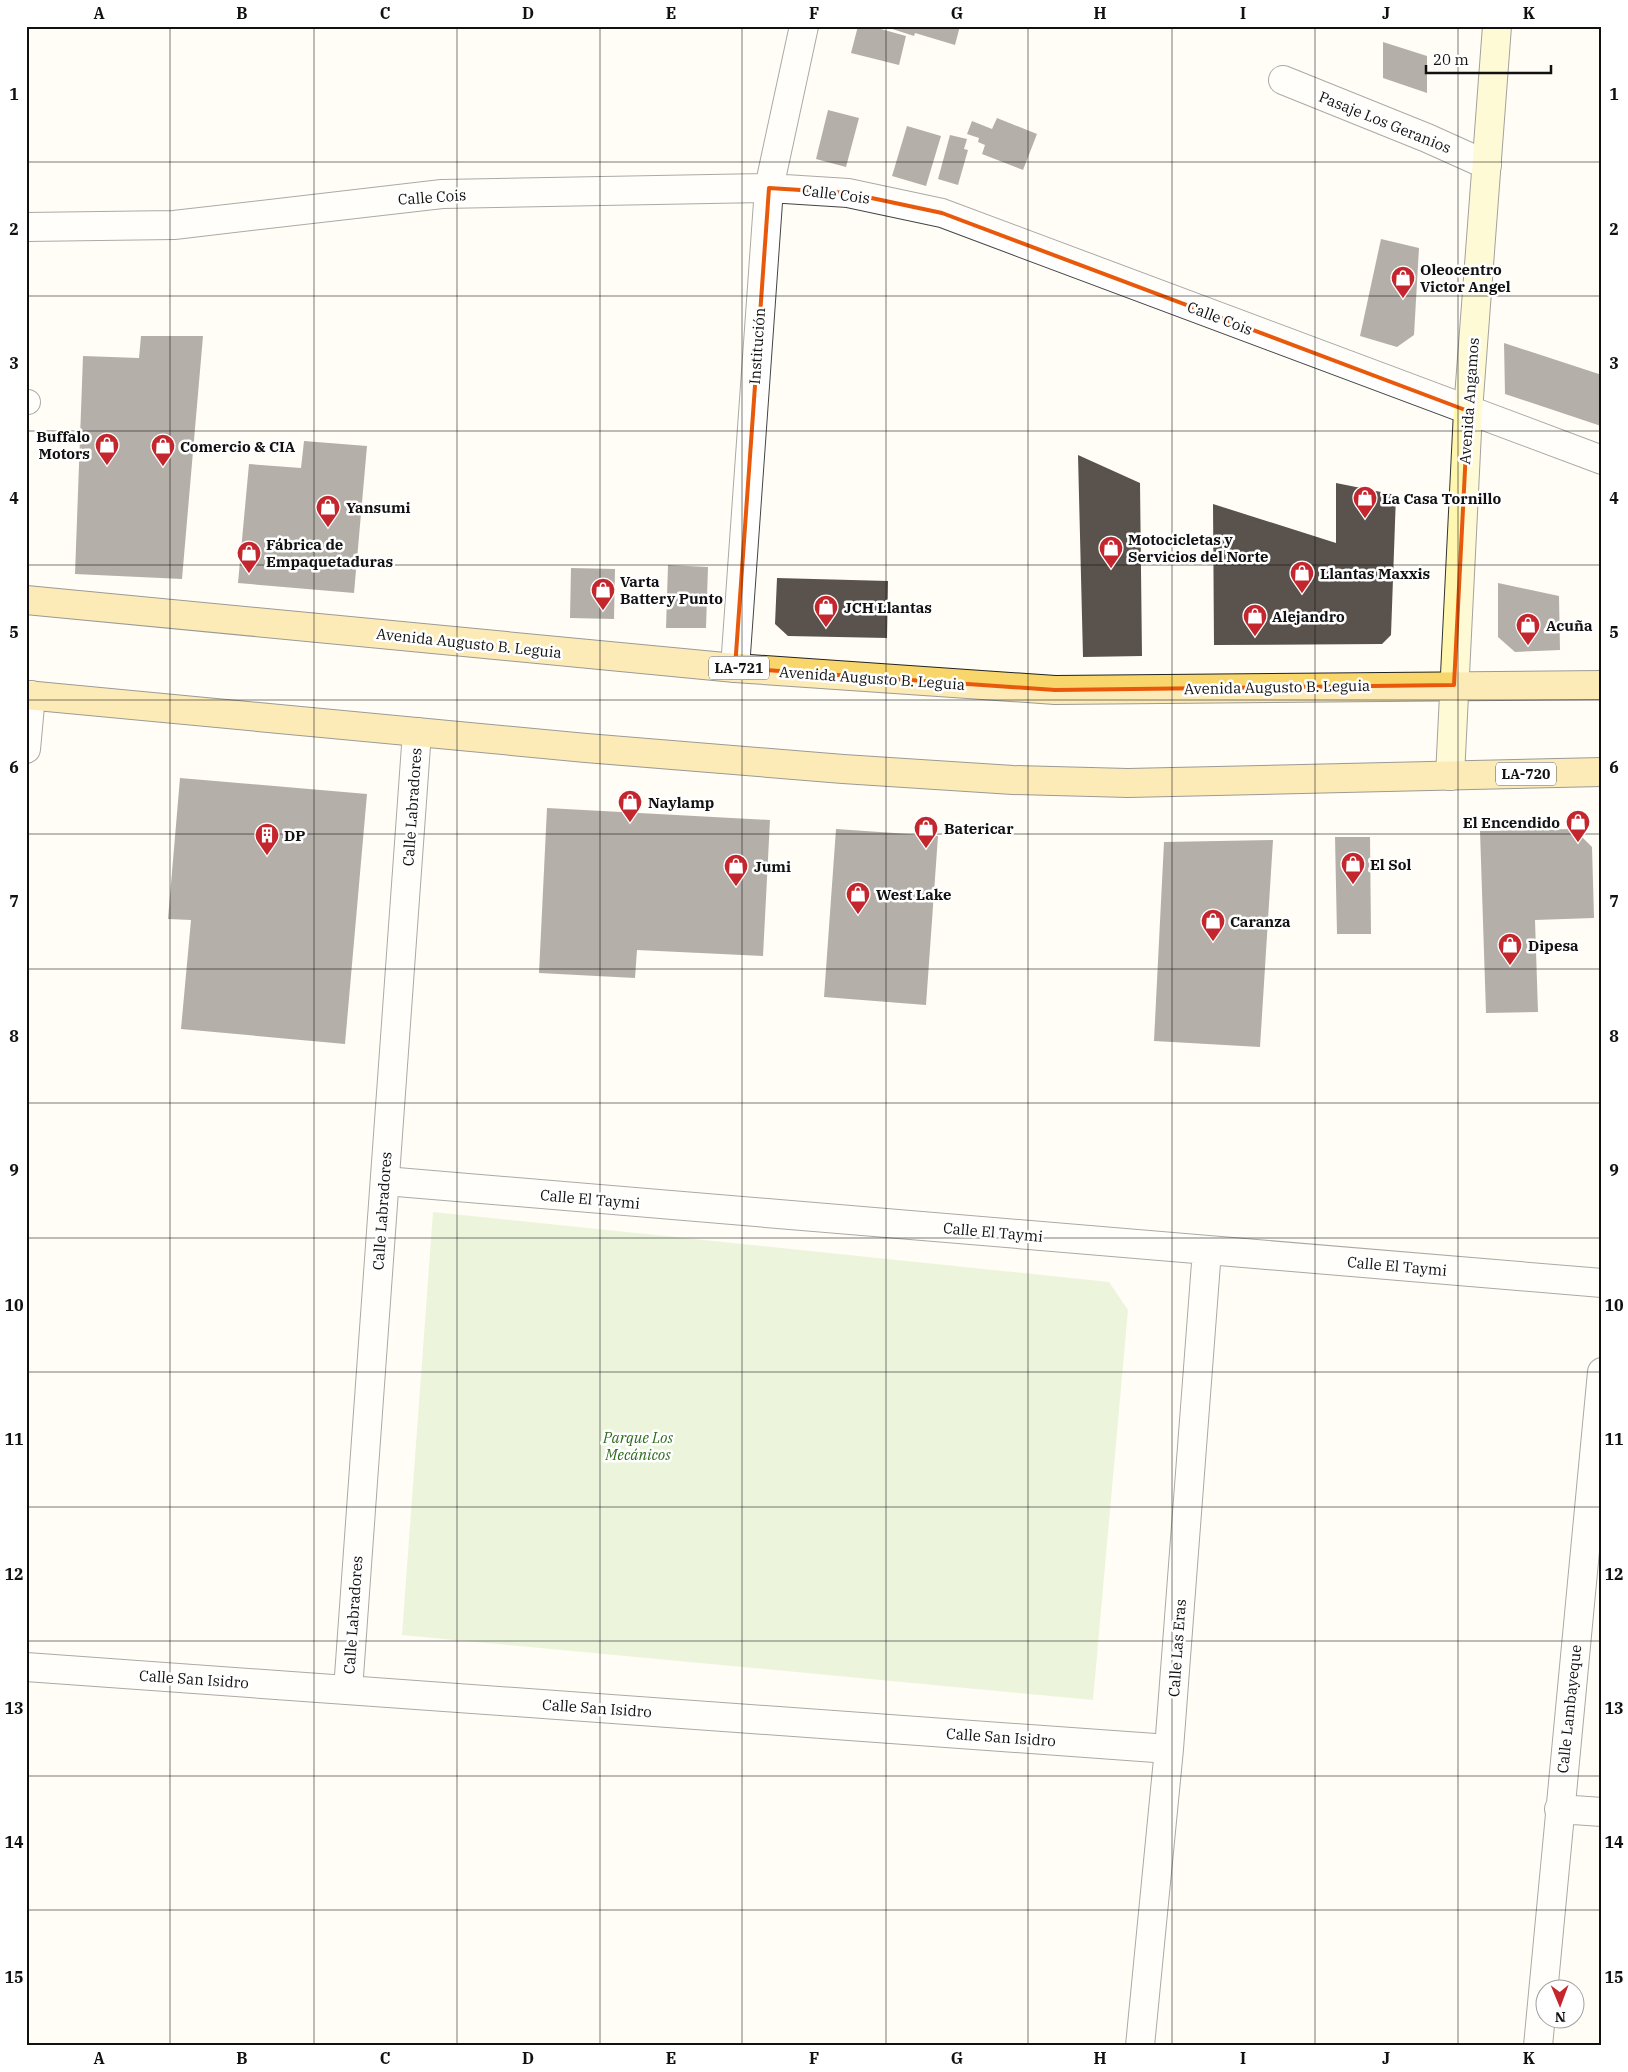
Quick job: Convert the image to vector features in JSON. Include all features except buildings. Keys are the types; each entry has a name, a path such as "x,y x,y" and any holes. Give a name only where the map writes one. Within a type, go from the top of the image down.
{"main road":[{"name":"Avenida Augusto B. Leguia","path":"26,600 735,668 1054,690 1602,684"},
{"path":"29,695 417,732 843,769 1013,780 1128,783 1450,776"},
{"name":"LA-720","path":"1450,776 1602,772"}],"street":[{"name":"Institución","path":"735,668 769,188 804,26"},
{"name":"Avenida Angamos","path":"1450,776 1468,411 1497,26"},
{"name":"Pasaje Los Geranios","path":"1283,80 1428,138 1487,165"},
{"name":"Calle Cois","path":"26,227 174,224 442,194 769,188 848,193 942,213 1602,460"},
{"path":"26,749 29,695"},
{"name":"Calle Labradores","path":"348,1690 417,732"},
{"name":"Calle El Taymi","path":"385,1181 1602,1283"},
{"name":"Calle Las Eras","path":"1140,2046 1169,1749 1207,1250"},
{"name":"Calle Lambayeque","path":"1538,2046 1602,1372"},
{"name":"Calle San Isidro","path":"26,1667 1169,1749"},
{"path":"1559,1809 1602,1812"}],"highlighted area":[{"path":"769,188 848,193 942,213 1468,411 1454,685 1055,690 735,668"}],"green space":[{"name":"Parque Los Mecánicos","path":"433,1212 1109,1282 1128,1310 1093,1700 402,1635"}],"place":[{"name":"Oleocentro Victor Angel","path":"1403,299"},
{"name":"Buffalo Motors","path":"107,466"},
{"name":"Comercio & CIA","path":"163,467"},
{"name":"La Casa Tornillo","path":"1365,519"},
{"name":"Yansumi","path":"328,528"},
{"name":"Motocicletas y Servicios del Norte","path":"1111,569"},
{"name":"Fábrica de Empaquetaduras","path":"249,574"},
{"name":"Llantas Maxxis","path":"1302,594"},
{"name":"Varta Battery Punto","path":"603,611"},
{"name":"JCH Llantas","path":"826,628"},
{"name":"Alejandro","path":"1255,637"},
{"name":"Acuña","path":"1528,646"},
{"name":"Naylamp","path":"630,823"},
{"name":"El Encendido","path":"1578,843"},
{"name":"Batericar","path":"926,849"},
{"name":"DP","path":"267,856"},
{"name":"El Sol","path":"1353,885"},
{"name":"Jumi","path":"736,887"},
{"name":"West Lake","path":"858,915"},
{"name":"Caranza","path":"1213,942"},
{"name":"Dipesa","path":"1510,966"}]}
